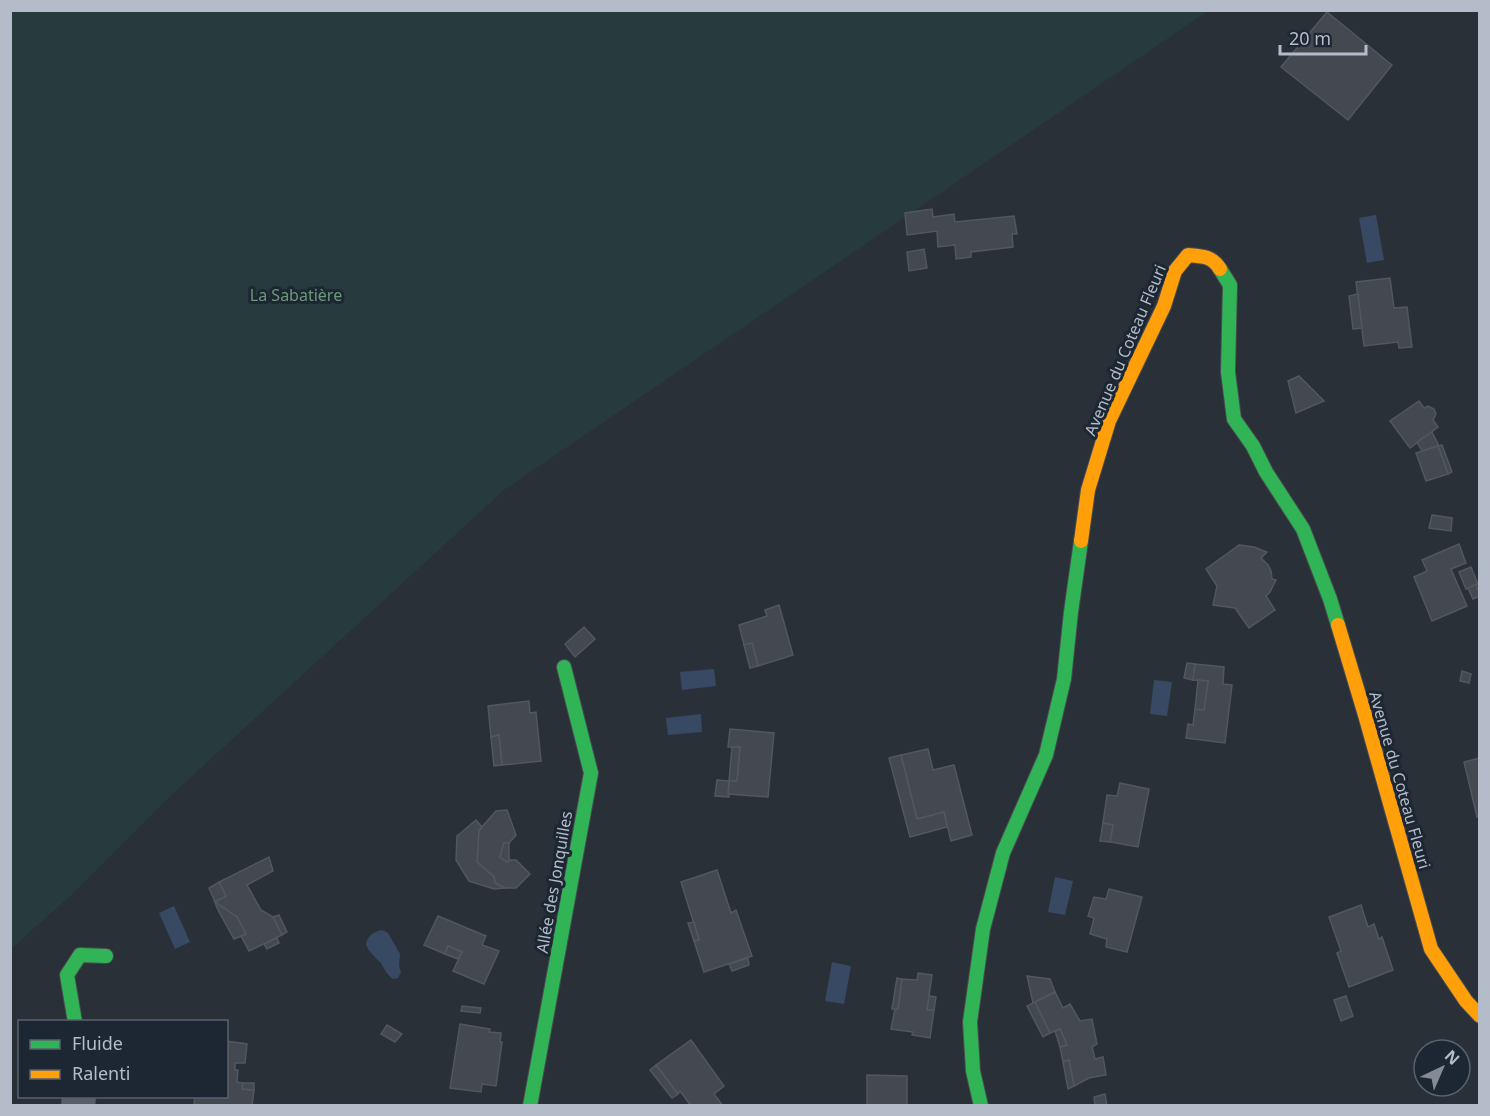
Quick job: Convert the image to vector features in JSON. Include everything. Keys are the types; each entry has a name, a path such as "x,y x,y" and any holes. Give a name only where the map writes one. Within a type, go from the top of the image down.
{"street":[{"name":"Avenue du Coteau Fleuri","path":"981,1106 973,1071 970,1022 983,929 1003,853 1046,755 1064,679 1088,490 1109,421 1164,306 1175,271 1188,255 1206,256 1216,263 1230,285 1228,372 1234,419 1304,529 1343,641 1431,949 1466,1001 1479,1016"},
{"name":"Allée des Jonquilles","path":"530,1106 591,773 564,667"},
{"path":"75,1020 67,975 80,956 106,956"},
{"path":"966,1106 973,1071"}],"green space":[{"name":"La Sabatière","path":"11,11 1208,11 504,490 166,800 67,899 11,949"}],"water":[{"path":"1376,215 1384,260 1367,263 1359,218"},
{"path":"714,669 716,686 682,690 680,672"},
{"path":"1154,680 1172,682 1167,716 1150,714"},
{"path":"701,714 702,732 668,735 666,718"},
{"path":"1055,877 1073,881 1065,915 1048,912"},
{"path":"174,906 190,942 175,949 159,913"},
{"path":"382,930 388,933 400,954 401,972 398,978 393,979 388,975 366,945 371,935"},
{"path":"832,962 851,966 844,1004 825,1001"}],"building":[{"path":"1327,12 1392,65 1348,120 1281,67"},
{"path":"932,209 933,217 954,214 955,222 1014,216 1017,234 1012,234 1013,247 971,252 971,257 956,259 955,245 938,247 937,231 907,235 905,213"},
{"path":"924,249 927,268 909,271 907,252"},
{"path":"1390,278 1394,308 1407,307 1412,347 1399,348 1398,342 1364,346 1356,282"},
{"path":"1358,294 1362,328 1353,329 1349,296"},
{"path":"1299,376 1324,401 1296,413 1288,381"},
{"path":"1419,401 1424,408 1428,406 1434,409 1436,414 1433,420 1438,427 1410,448 1390,421"},
{"path":"1432,432 1439,446 1422,451 1417,442"},
{"path":"1442,445 1452,472 1448,474 1438,446"},
{"path":"1438,446 1448,474 1426,481 1416,453"},
{"path":"1432,515 1452,518 1451,531 1429,528"},
{"path":"1459,544 1466,563 1451,569 1467,606 1432,621 1414,577 1427,571 1422,560"},
{"path":"1239,545 1267,552 1261,558 1268,565 1272,579 1276,580 1266,596 1275,610 1249,628 1235,608 1213,605 1217,586 1206,569"},
{"path":"1471,567 1478,584 1466,589 1459,572"},
{"path":"1476,584 1480,596 1473,599 1468,588"},
{"path":"779,605 793,655 758,666 752,643 744,645 739,625 767,616 765,610"},
{"path":"584,627 595,639 575,657 565,644"},
{"path":"752,643 758,666 750,668 744,645"},
{"path":"1187,663 1195,664 1193,680 1184,678"},
{"path":"1195,664 1224,667 1223,684 1232,685 1225,743 1186,738 1188,724 1193,725 1195,709 1204,710 1208,681 1193,680"},
{"path":"1462,671 1471,674 1469,683 1460,681"},
{"path":"1198,680 1208,681 1204,710 1195,709"},
{"path":"529,701 530,713 536,712 541,761 502,765 499,735 491,737 488,706"},
{"path":"730,729 774,733 768,797 728,794 729,781 737,781 740,747 728,747"},
{"path":"499,735 502,765 494,766 491,737"},
{"path":"732,747 740,747 737,781 729,781"},
{"path":"928,749 933,770 954,765 972,835 951,841 944,812 917,819 901,755"},
{"path":"901,755 917,819 944,812 947,827 910,837 889,758"},
{"path":"1480,758 1480,817 1477,817 1464,762"},
{"path":"717,780 729,781 729,797 715,796"},
{"path":"1120,783 1149,789 1138,847 1110,842 1113,825 1103,823 1107,795 1117,796"},
{"path":"507,810 516,835 509,843 504,843 500,857 507,862 516,860 530,874 516,888 505,888 495,883 494,877 477,862 479,830 496,811"},
{"path":"476,820 482,827 479,830 477,862 494,877 495,883 505,888 494,889 469,881 456,860 457,836"},
{"path":"1103,823 1113,825 1110,842 1100,841"},
{"path":"504,843 509,843 507,862 500,857"},
{"path":"269,857 273,871 247,885 261,910 273,917 282,935 249,951 241,936 246,934 237,917 215,902 226,896 219,882"},
{"path":"717,870 731,913 736,910 752,956 704,972 694,941 699,940 681,882"},
{"path":"219,882 226,896 215,902 209,888"},
{"path":"1109,889 1142,897 1127,952 1106,947 1107,939 1090,934 1094,918 1088,916 1094,897 1106,899"},
{"path":"215,902 237,917 246,934 234,939"},
{"path":"1361,905 1368,927 1374,924 1379,939 1382,937 1393,970 1349,987 1337,953 1341,951 1329,917"},
{"path":"279,915 287,932 282,935 273,917"},
{"path":"438,916 486,936 482,945 499,951 484,984 453,971 462,952 448,946 445,954 424,945"},
{"path":"694,922 699,940 694,941 688,923"},
{"path":"277,938 279,943 267,949 264,944"},
{"path":"448,946 462,952 458,959 445,954"},
{"path":"748,958 749,965 732,971 729,964"},
{"path":"918,973 932,975 927,1010 934,1010 930,1038 912,1035 913,1032 891,1029 895,1009 898,1009 902,979 917,980"},
{"path":"1027,976 1050,979 1055,992 1033,1003"},
{"path":"897,978 902,979 898,1009 892,1009"},
{"path":"1055,992 1063,1008 1070,1004 1080,1021 1092,1019 1097,1044 1092,1047 1095,1059 1103,1057 1106,1075 1089,1078 1074,1086 1069,1060 1063,1062 1060,1047 1067,1045 1060,1029 1050,1033 1035,1002"},
{"path":"929,996 936,997 934,1010 927,1010"},
{"path":"1346,996 1353,1016 1341,1021 1334,1000"},
{"path":"1035,1002 1050,1033 1043,1037 1027,1006"},
{"path":"462,1006 481,1008 480,1013 461,1011"},
{"path":"460,1024 501,1033 500,1042 502,1042 496,1086 482,1084 481,1092 450,1088"},
{"path":"387,1025 402,1034 395,1042 381,1034"},
{"path":"1060,1029 1067,1045 1060,1047 1055,1031"},
{"path":"691,1040 724,1086 714,1094 723,1106 691,1106 680,1091 678,1094 656,1065"},
{"path":"228,1041 247,1044 245,1063 235,1063 235,1070 238,1070 237,1082 243,1083 242,1089 254,1090 252,1106 194,1104 195,1098 228,1098"},
{"path":"1069,1060 1074,1086 1068,1089 1063,1062"},
{"path":"656,1065 678,1094 672,1098 650,1070"},
{"path":"867,1075 907,1076 907,1106 867,1106"},
{"path":"243,1083 254,1083 254,1090 242,1089"},
{"path":"1105,1094 1107,1106 1095,1106 1094,1097"}],"traffic: fast":[{"path":"1220,269 1230,285 1228,372 1234,419 1303,529 1338,625"},
{"path":"981,1106 973,1071 970,1022 983,929 1003,853 1046,755 1064,679 1081,541"},
{"path":"530,1106 591,773 564,667"},
{"path":"75,1020 67,975 80,955 106,956"}],"traffic: slow":[{"path":"1081,541 1088,490 1109,421 1164,306 1175,271 1188,255 1210,259 1220,269"},
{"path":"1338,625 1431,949 1466,1001 1480,1016"}]}
